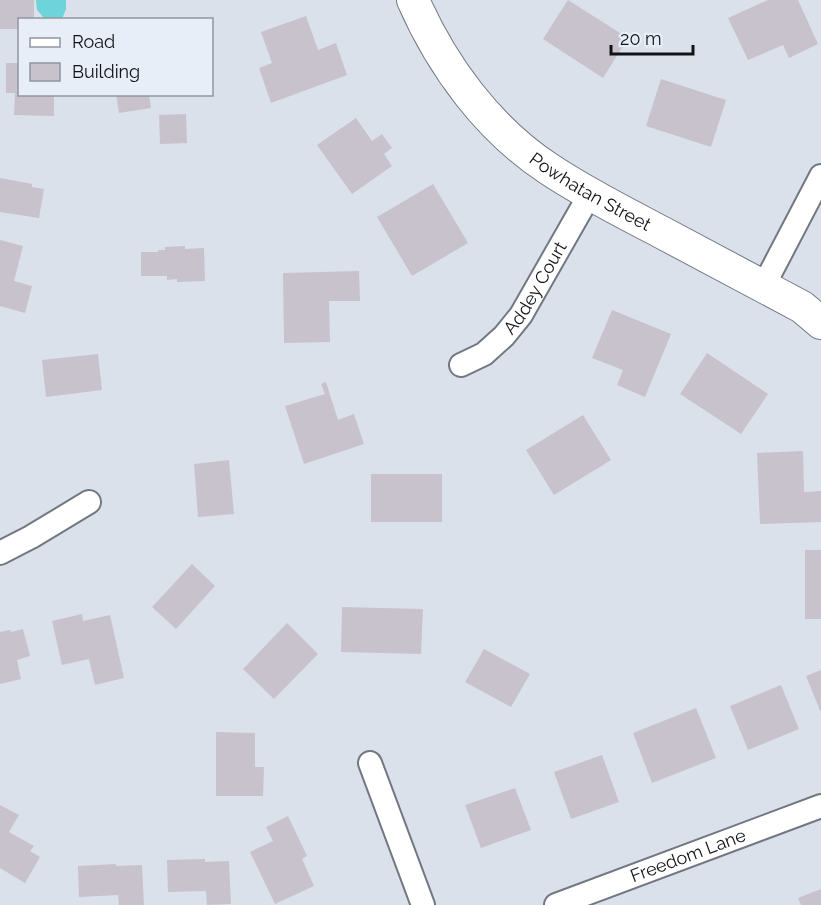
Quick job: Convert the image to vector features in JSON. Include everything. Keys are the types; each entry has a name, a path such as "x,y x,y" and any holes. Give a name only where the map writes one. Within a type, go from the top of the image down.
{"street":[{"name":"Powhatan Street","path":"413,0 425,27 453,73 486,114 510,138 547,168 590,194 802,307 821,323"},
{"path":"764,287 821,176"},
{"name":"Addey Court","path":"461,365 484,354 504,336 521,315 590,194"},
{"path":"0,553 89,502"},
{"path":"370,763 423,905"},
{"name":"Freedom Lane","path":"556,905 821,806"}],"water":[{"path":"36,0 66,0 62,18 44,18 37,10"}],"building":[{"path":"0,0 34,0 34,18 18,18 18,29 0,29"},
{"path":"568,0 628,38 603,78 543,39"},
{"path":"768,0 798,0 818,44 789,58 783,45 748,60 728,18"},
{"path":"306,16 318,50 336,43 347,75 271,103 259,68 272,63 261,32"},
{"path":"6,63 18,63 18,96 54,96 54,116 14,115 15,93 6,93"},
{"path":"661,79 726,100 711,147 646,126"},
{"path":"116,96 149,96 151,108 119,113"},
{"path":"186,114 187,143 160,144 159,115"},
{"path":"356,118 372,141 382,134 392,148 384,154 392,166 352,194 317,145"},
{"path":"0,178 32,184 32,187 44,189 39,218 0,212"},
{"path":"433,184 468,243 412,276 377,217"},
{"path":"0,240 23,246 14,281 32,286 25,313 0,306"},
{"path":"185,246 185,249 204,248 205,281 177,282 177,279 167,280 167,276 141,276 141,252 158,252 158,250 165,250 165,247"},
{"path":"359,271 360,301 329,301 330,342 284,343 283,273"},
{"path":"612,310 671,334 645,397 617,385 623,370 592,358"},
{"path":"707,353 768,394 741,434 680,394"},
{"path":"98,354 102,390 46,397 42,360"},
{"path":"326,382 338,420 354,414 364,444 304,464 285,406 325,394 321,384"},
{"path":"583,415 611,460 554,495 526,450"},
{"path":"803,451 804,492 821,491 821,522 760,524 757,453"},
{"path":"229,460 234,514 198,517 194,464"},
{"path":"371,474 442,474 442,522 371,522"},
{"path":"805,550 821,550 821,619 805,619"},
{"path":"192,564 215,586 176,629 152,607"},
{"path":"342,607 423,609 421,654 341,652"},
{"path":"82,614 83,621 110,615 124,678 95,685 89,659 62,665 52,621"},
{"path":"287,623 318,654 274,699 243,669"},
{"path":"23,629 30,656 17,660 21,679 0,684 0,632"},
{"path":"484,649 530,674 511,707 465,682"},
{"path":"821,670 821,713 806,676"},
{"path":"781,685 799,729 748,750 730,706"},
{"path":"696,708 716,758 652,783 633,733"},
{"path":"216,732 255,733 255,767 264,767 263,796 216,796"},
{"path":"602,755 619,802 571,819 554,772"},
{"path":"515,788 531,830 481,848 465,805"},
{"path":"0,805 19,815 9,832 34,846 30,851 40,857 25,883 0,868"},
{"path":"288,816 307,856 302,859 314,886 275,904 250,852 273,841 266,827"},
{"path":"205,859 205,862 229,861 231,904 207,905 206,891 168,892 167,860"},
{"path":"116,864 116,866 142,865 144,905 119,905 118,895 79,897 78,866"},
{"path":"821,889 821,905 801,905 798,898"}]}
